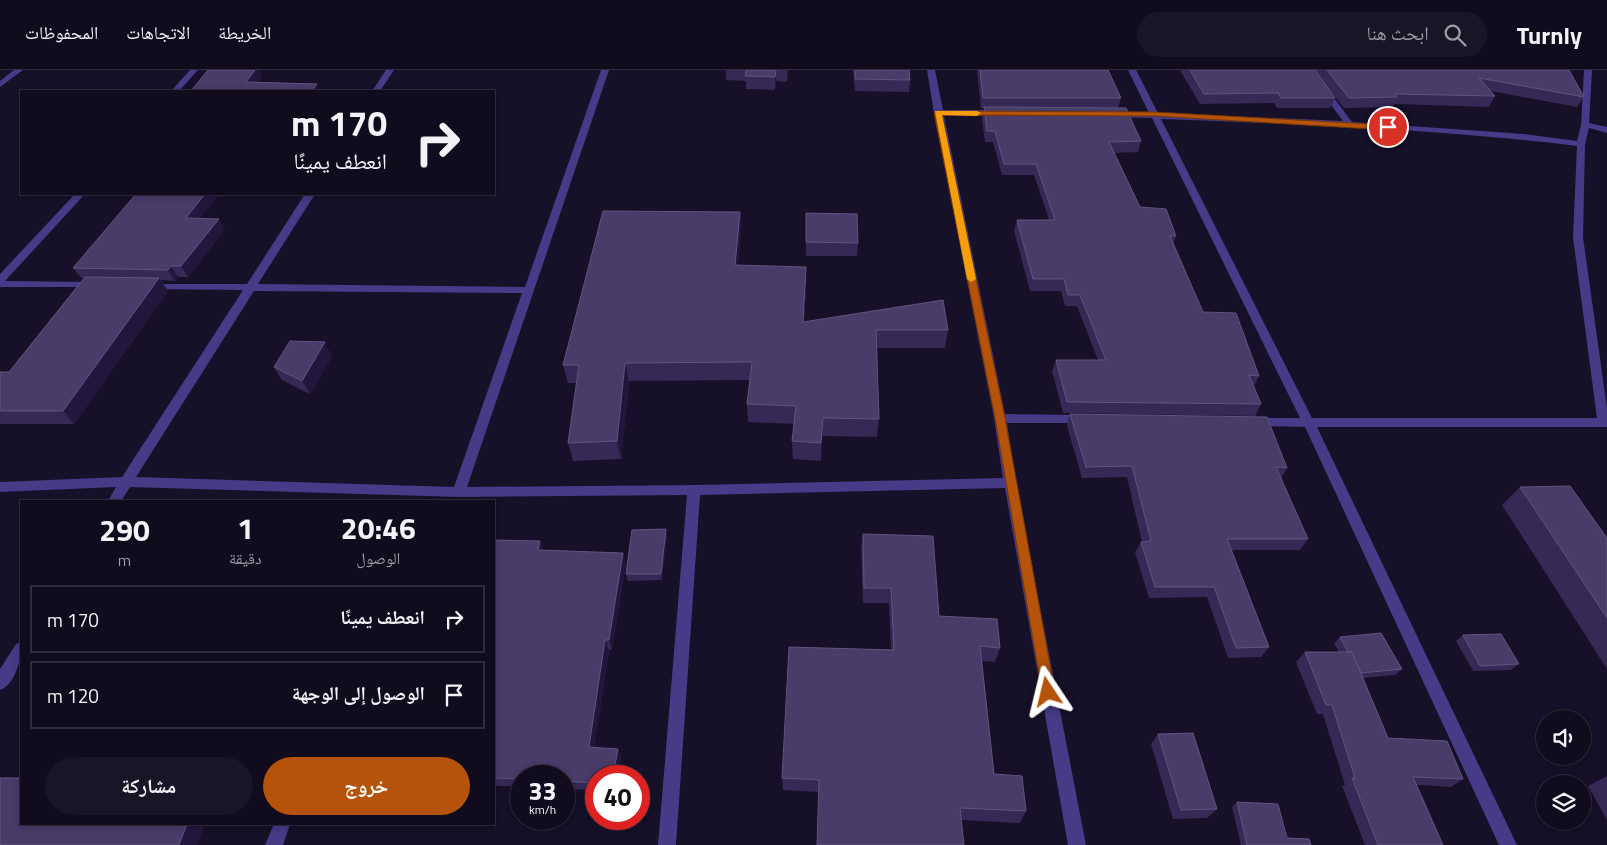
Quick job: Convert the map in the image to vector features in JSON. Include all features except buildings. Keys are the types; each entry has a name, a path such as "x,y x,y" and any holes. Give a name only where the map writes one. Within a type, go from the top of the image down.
{"street":[{"path":"0,85 19,70"},
{"path":"176,90 194,70"},
{"path":"377,90 390,70"},
{"path":"459,492 605,70"},
{"path":"931,70 1000,418 1010,483 1077,845"},
{"path":"1132,70 1310,423 1508,845"},
{"path":"1309,70 1349,124"},
{"path":"1240,422 1605,423 1578,237 1581,144 1585,125 1588,70"},
{"path":"938,113 1007,113"},
{"path":"1105,114 1154,114 1349,124 1524,137 1581,144"},
{"path":"1585,125 1607,130"},
{"path":"0,280 79,195"},
{"path":"115,500 309,195"},
{"path":"0,284 110,285"},
{"path":"140,286 529,290"},
{"path":"1000,418 1100,419"},
{"path":"0,487 126,482 404,497 459,492 694,490 1010,483"},
{"path":"667,845 694,490"},
{"path":"0,684 20,652"},
{"path":"274,845 282,825"}],"slow traffic":[{"path":"971,279 938,113 977,113"}],"route":[{"path":"1048,692 1000,418 938,113 1154,114 1388,127"}]}
